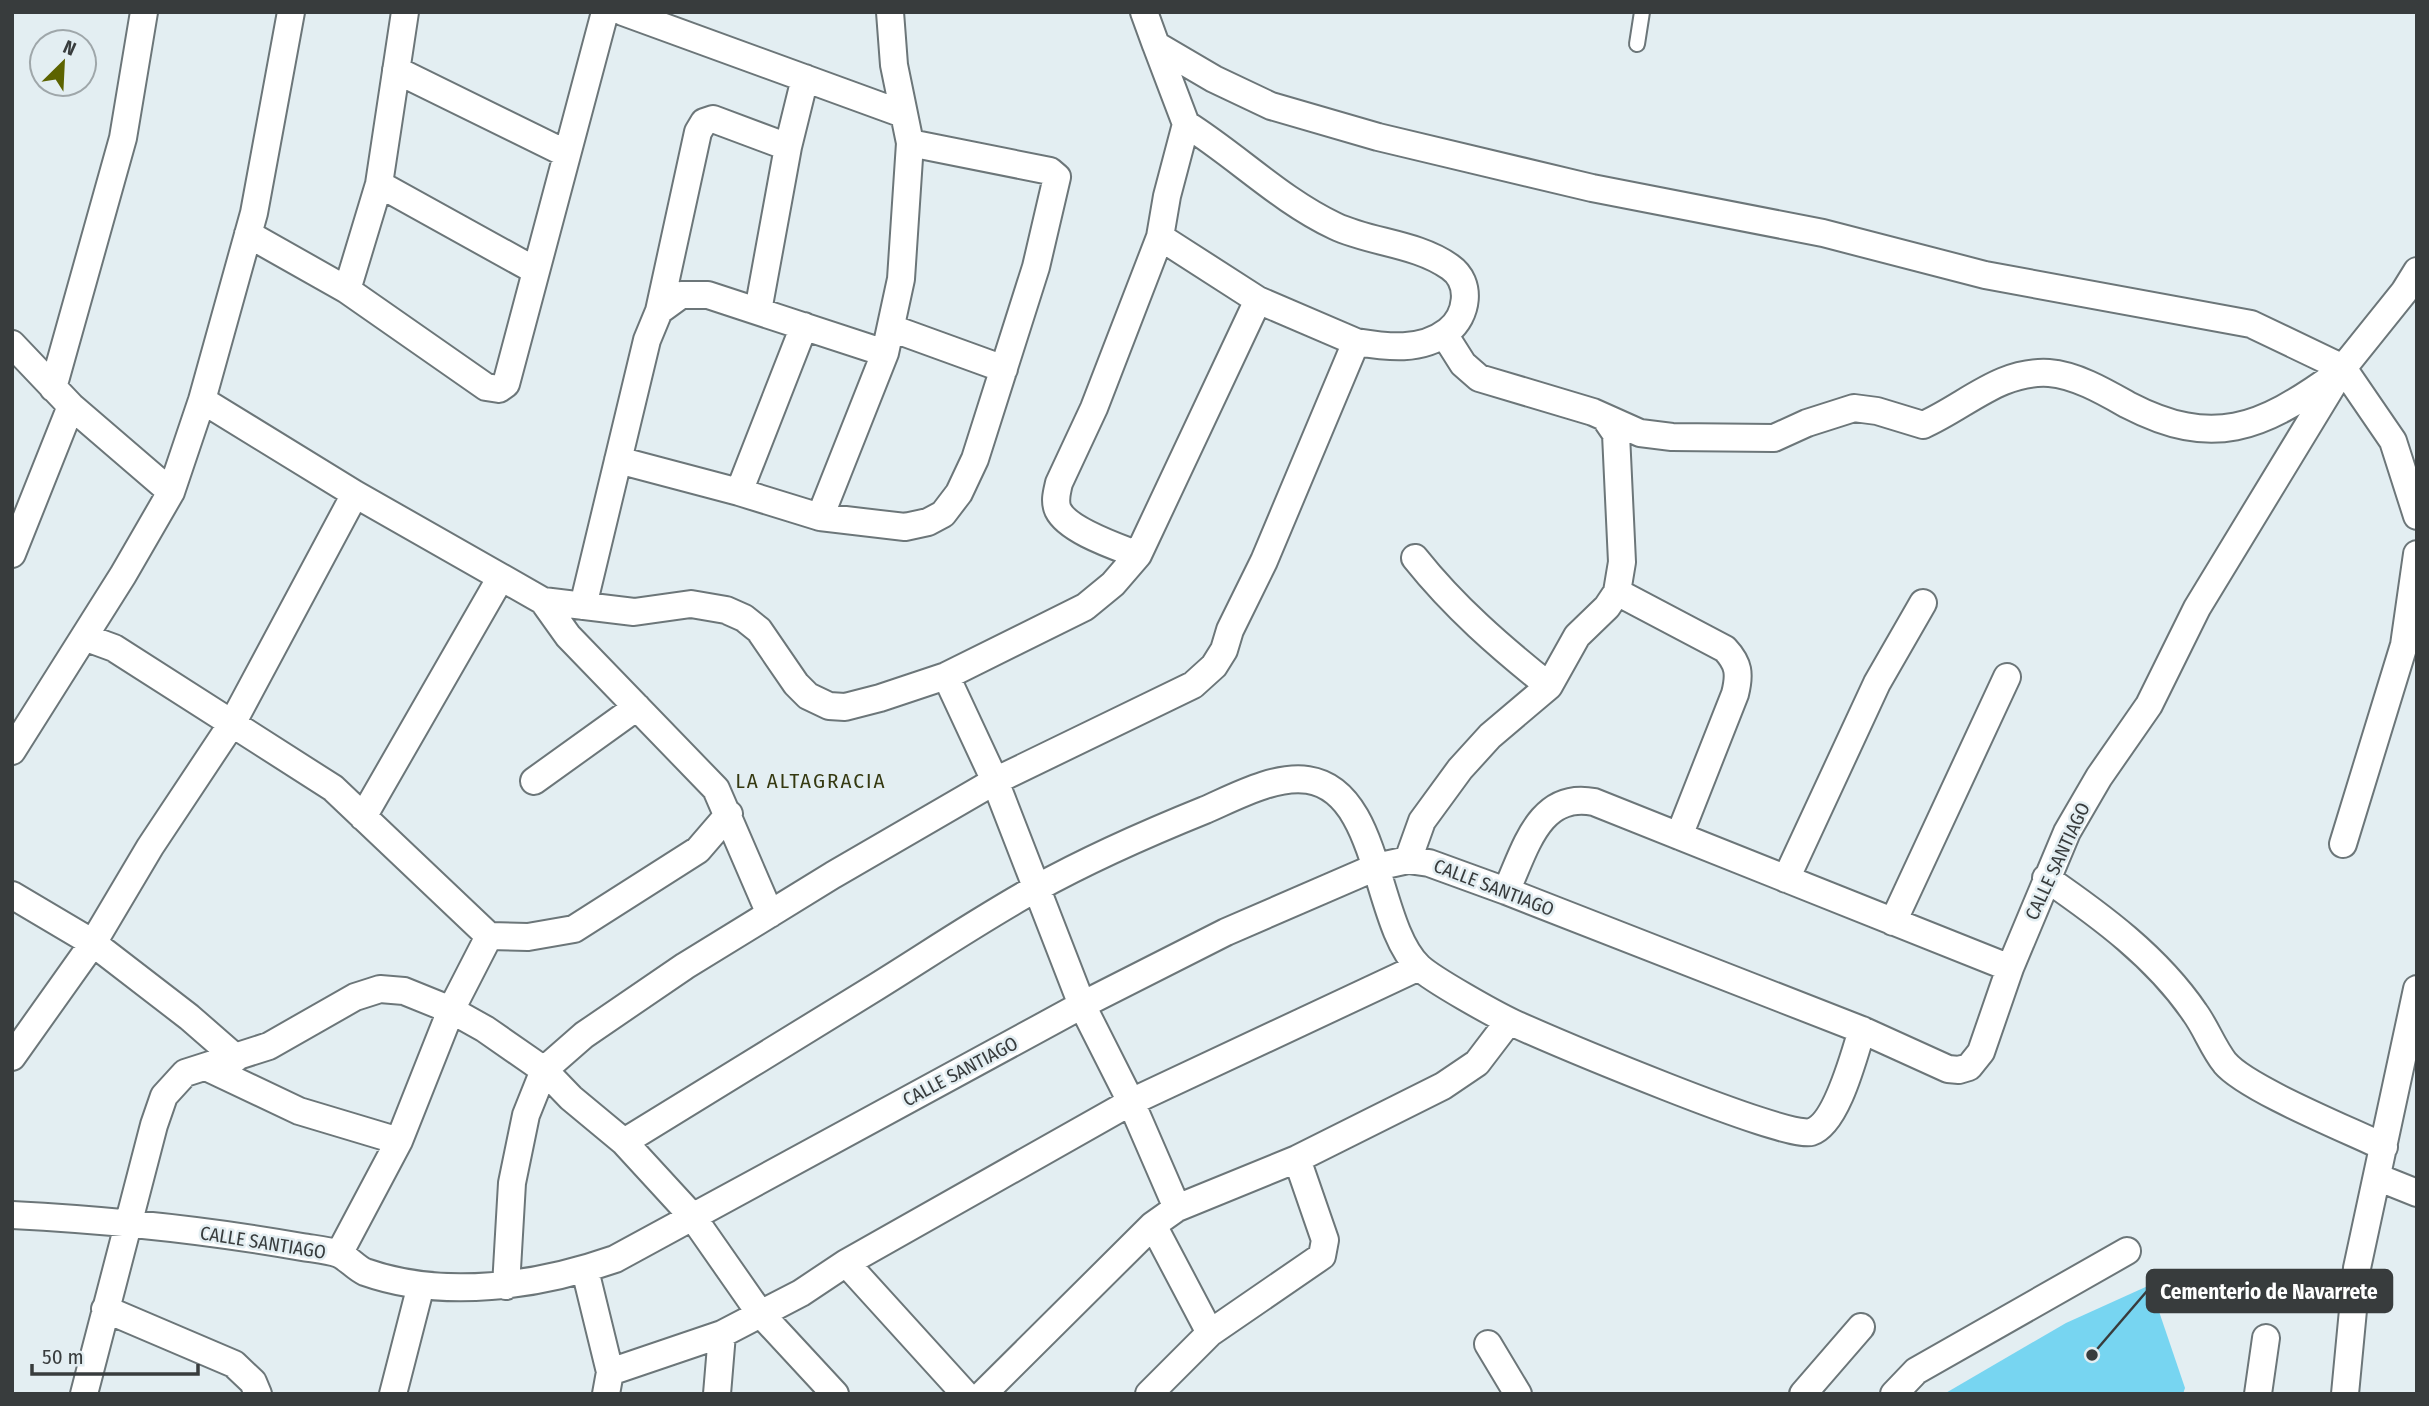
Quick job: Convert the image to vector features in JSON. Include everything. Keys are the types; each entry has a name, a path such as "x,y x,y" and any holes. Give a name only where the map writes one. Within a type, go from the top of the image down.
{"street":[{"path":"16,537 62,397 123,138 144,12"},
{"path":"12,751 170,492 202,400 248,234 290,12"},
{"path":"347,290 379,184 405,12"},
{"path":"248,234 347,290 486,387 499,389 506,384 605,12"},
{"path":"623,12 903,114"},
{"path":"820,517 888,341 901,279 910,142 894,65 890,12"},
{"path":"1138,555 1072,524 1059,511 1056,498 1059,483 1132,317 1160,237 1167,195 1186,124 1144,12"},
{"path":"1156,45 1214,79 1271,106 1378,137 1592,188 1823,233 1985,275 2251,324 2343,369 2393,441 2417,516"},
{"path":"396,70 567,154"},
{"path":"758,311 788,147 805,78"},
{"path":"583,606 647,340 659,311 698,132 704,121 713,119 788,147"},
{"path":"1160,237 1258,300 1356,342 1387,347 1415,345 1444,334 1459,322 1465,304 1463,286 1451,268 1393,242 1338,227 1298,206 1223,148 1186,124"},
{"path":"618,460 740,492 820,517 905,527 928,522 943,514 959,493 975,459 1036,267 1055,194 1056,173 910,142"},
{"path":"379,184 536,271"},
{"name":"CALLE SANTIAGO","path":"12,1215 131,1222 339,1254 363,1271 421,1285 506,1286 584,1270 615,1259 1082,1005 1226,932 1376,867 1408,860 1429,863 1506,891 1862,1030 1948,1069 1969,1067 1981,1052 2010,968 2067,832 2099,777 2149,705 2197,608 2343,369 2413,289"},
{"path":"659,311 681,295 708,295 804,327 888,341 1004,369"},
{"path":"202,400 355,494 544,601 634,612 691,604 726,610 744,618 759,630 796,684 808,696 829,706 845,707 946,676 1085,607 1113,584 1138,555 1258,300"},
{"path":"740,492 804,327"},
{"path":"1444,334 1463,364 1479,378 1605,418 1640,433 1672,437 1774,438 1807,423 1854,408 1878,411 1923,425 2009,377 2050,373 2093,386 2147,414 2183,427 2213,431 2258,421 2294,404 2343,369"},
{"path":"506,1286 515,1154 544,1070 584,1035 685,966 770,914 995,781 1193,685 1214,666 1264,561 1356,342"},
{"path":"12,344 62,397 170,492"},
{"path":"1408,860 1422,821 1460,769 1490,736 1549,686 1577,636 1617,592 1622,562 1616,434 1605,418"},
{"path":"12,1057 93,943 150,847 233,722 355,494"},
{"path":"2343,844 2404,645 2417,554"},
{"path":"1415,558 1440,590 1496,644 1549,686"},
{"path":"363,817 501,577"},
{"path":"1617,592 1725,649 1734,658 1740,674 1735,694 1679,836"},
{"path":"544,601 556,622 716,789 770,914"},
{"path":"1786,879 1877,682 1923,603"},
{"path":"84,637 114,648 332,788 489,936 528,937 574,929 698,850 729,814"},
{"path":"946,676 995,781 1082,1005 1131,1102 1177,1208"},
{"path":"1894,922 2007,677"},
{"path":"534,781 637,707"},
{"path":"624,1142 1037,888 1160,828 1242,794 1287,780 1309,780 1341,796 1351,810 1376,867 1400,936 1419,967 1509,1021 1748,1118 1797,1133 1814,1131 1829,1114 1862,1030"},
{"path":"1506,891 1536,826 1551,808 1563,801 1577,799 1594,802 2010,968"},
{"path":"2046,878 2099,915 2165,975 2196,1013 2225,1063 2246,1081 2384,1147"},
{"path":"12,895 93,943 189,1017 236,1058"},
{"path":"339,1254 399,1141 451,1010 489,936"},
{"path":"584,1270 608,1383 722,1334 759,1312 801,1293 846,1263 1131,1102 1419,967"},
{"path":"85,1394 104,1309 131,1222 153,1125 164,1096 185,1073 269,1046 355,997 380,989 404,991 451,1010 485,1029 544,1070 571,1098 624,1142 692,1216 759,1312 835,1394"},
{"path":"2345,1394 2357,1268 2417,989"},
{"path":"984,1394 1153,1225 1177,1208 1297,1159 1443,1086 1477,1063 1509,1021"},
{"path":"206,1066 299,1111 399,1141"},
{"path":"1149,1394 1210,1333 1322,1256 1325,1240 1297,1159"},
{"path":"2377,1177 2417,1193"},
{"path":"1153,1225 1210,1333"},
{"path":"1894,1394 1916,1371 2127,1251"},
{"path":"846,1263 965,1394"},
{"path":"393,1394 421,1285"},
{"path":"104,1309 234,1364 253,1381 258,1394"},
{"path":"1803,1394 1861,1327"},
{"path":"717,1394 722,1334"},
{"path":"2258,1394 2266,1338"},
{"path":"1488,1344 1518,1394"}],"lane":[{"path":"1637,44 1642,12"}],"shaded area":[{"path":"2150,1285 2185,1388 2183,1394 1944,1394 2066,1323"}],"place":[{"name":"Cementerio de Navarrete","path":"2092,1355"}],"district":[{"name":"LA ALTAGRACIA","path":"811,781"}]}
